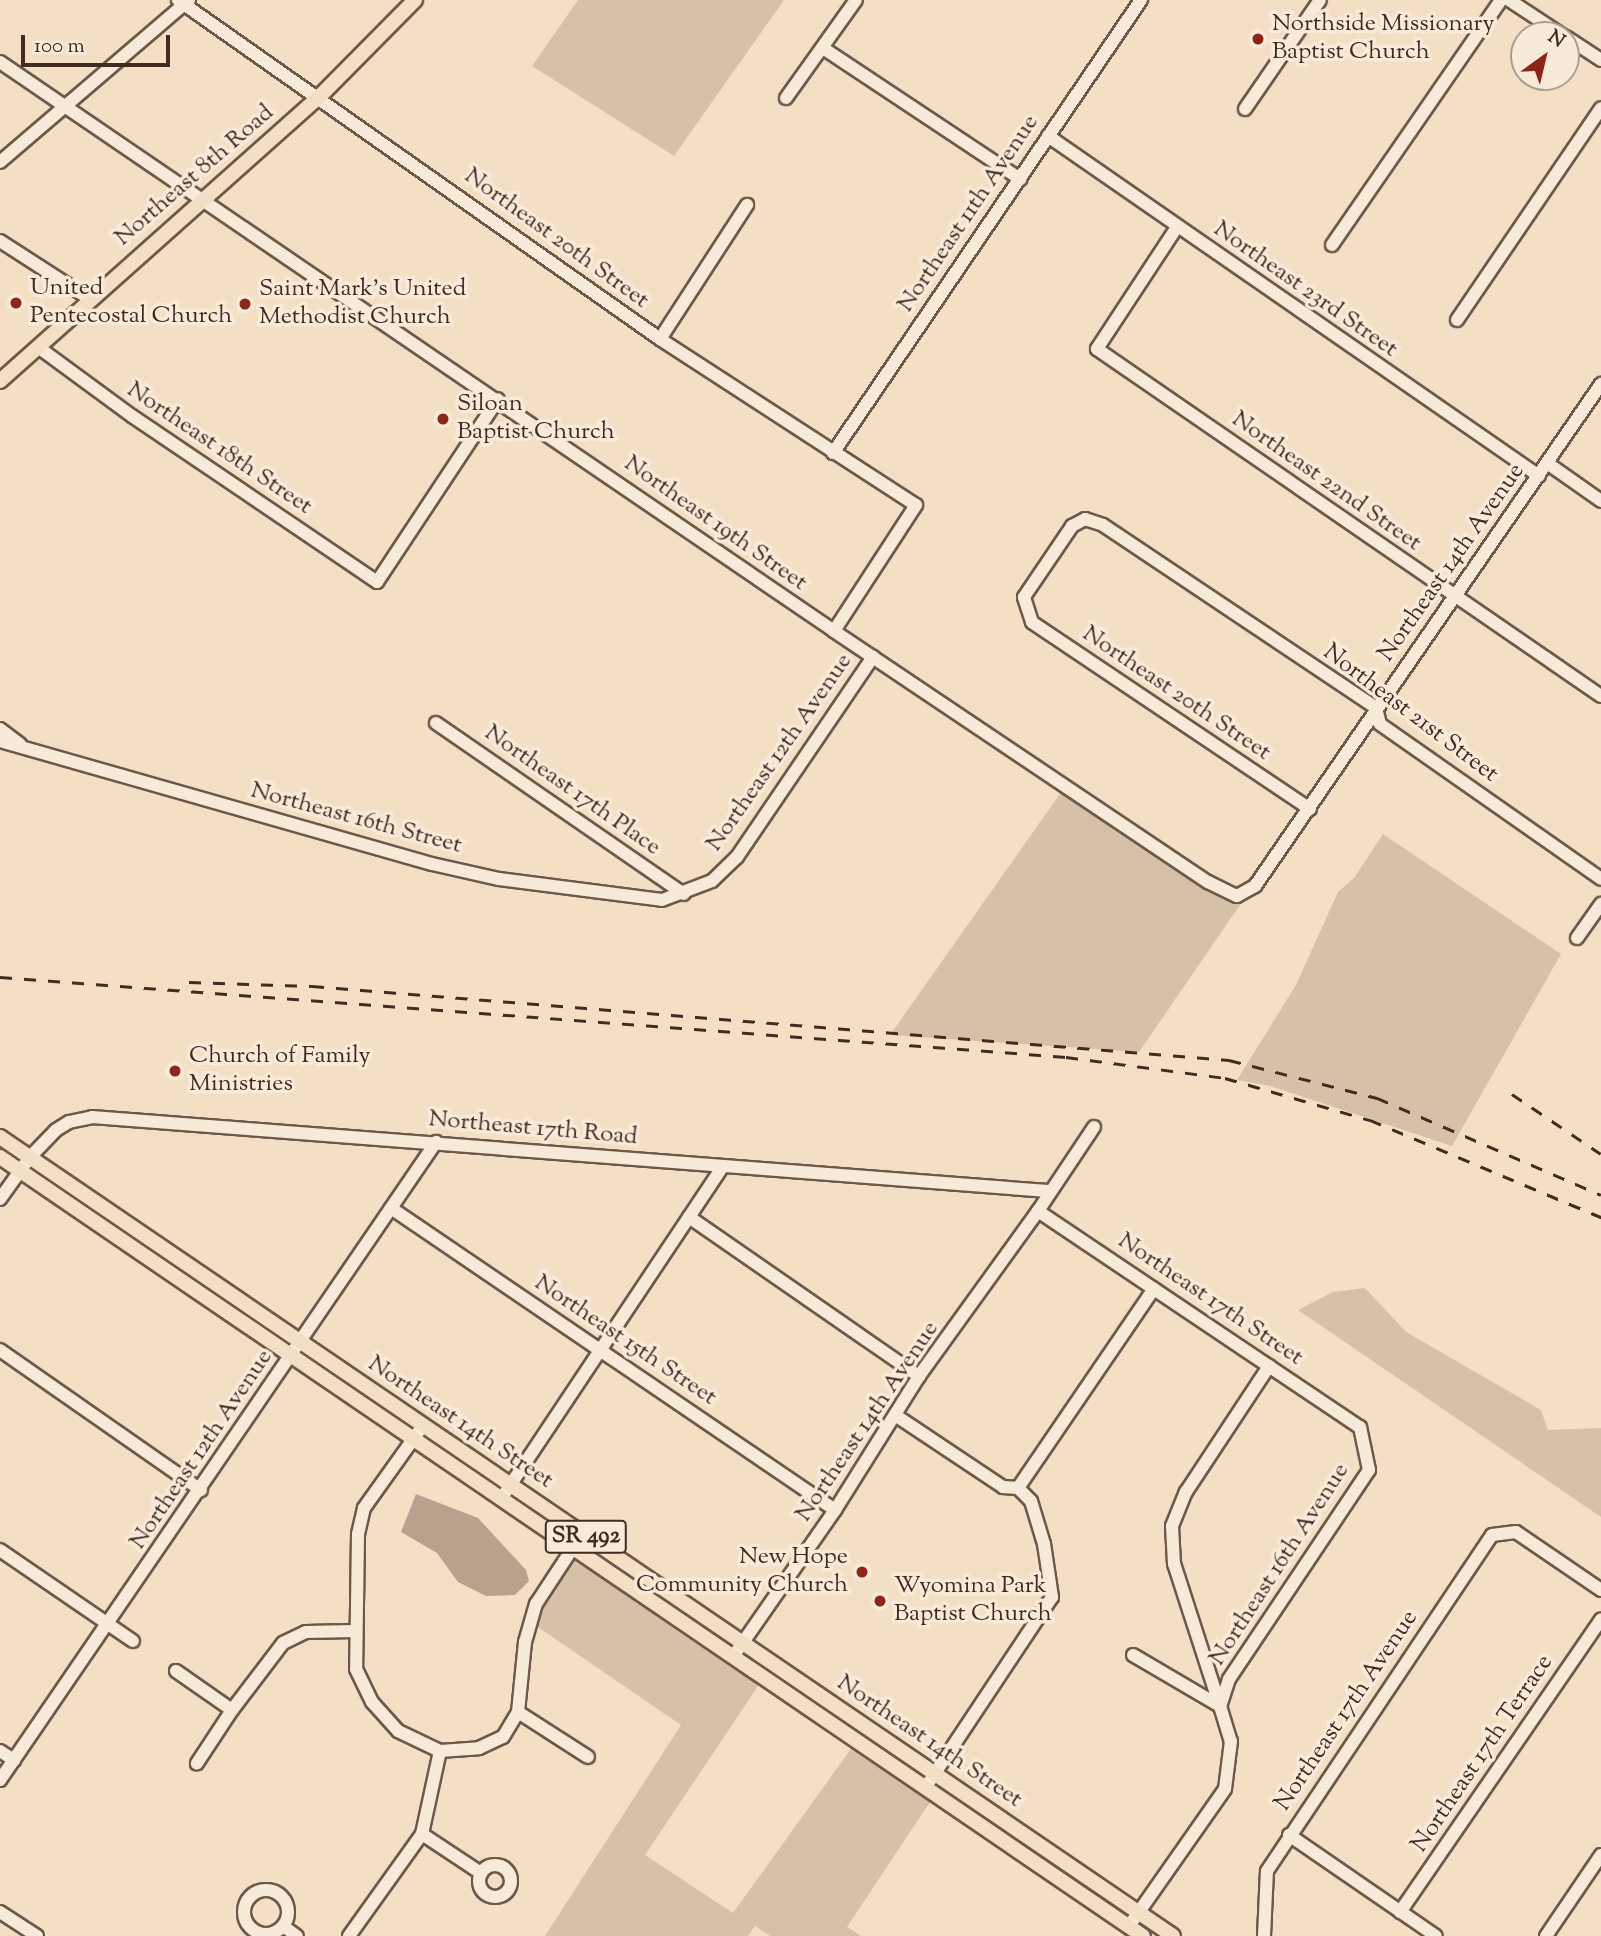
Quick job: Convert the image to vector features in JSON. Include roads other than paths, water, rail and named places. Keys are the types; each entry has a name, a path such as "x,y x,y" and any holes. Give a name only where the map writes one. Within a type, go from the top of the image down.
{"main road":[{"name":"Northeast 8th Road","path":"0,381 201,199 320,96 415,0"},
{"name":"Northeast 14th Street","path":"0,1137 1173,1936"},
{"name":"Northeast 14th Street","path":"0,1157 1143,1936"}],"street":[{"path":"786,98 856,0"},
{"name":"Northeast 11th Avenue","path":"833,453 1141,0"},
{"path":"1245,109 1321,0"},
{"path":"1332,246 1501,0"},
{"path":"1509,0 1541,21"},
{"name":"Northeast 20th Street","path":"184,2 660,339 916,505"},
{"path":"0,162 63,104 184,2"},
{"path":"1580,46 1601,60"},
{"path":"823,48 1020,179"},
{"name":"Northeast 19th Street","path":"0,62 498,399 834,631 1208,882 1237,896"},
{"path":"1457,320 1601,108"},
{"name":"Northeast 23rd Street","path":"1048,136 1539,476"},
{"path":"660,339 747,205"},
{"name":"Northeast 22nd Street","path":"1177,227 1097,349 1601,696"},
{"path":"0,241 90,299"},
{"name":"Northeast 18th Street","path":"38,347 132,416 377,582 498,399"},
{"name":"Northeast 14th Avenue","path":"1237,896 1255,887 1601,384"},
{"path":"1547,463 1601,501"},
{"name":"Northeast 12th Avenue","path":"834,631 916,505"},
{"name":"Northeast 20th Street","path":"1085,519 1072,526 1024,597 1025,609 1032,622 1310,809"},
{"name":"Northeast 21st Street","path":"1085,519 1103,526 1376,708 1380,724 1601,879"},
{"name":"Northeast 12th Avenue","path":"684,894 712,881 737,857 873,657"},
{"name":"Northeast 17th Place","path":"436,723 684,894"},
{"name":"Northeast 16th Street","path":"0,729 23,747"},
{"name":"Northeast 16th Street","path":"0,741 499,879 637,900 663,900 684,894"},
{"path":"1577,938 1601,904"},
{"name":"Northeast 17th Road","path":"30,1157 69,1122 92,1117 1048,1191"},
{"path":"1038,1212 1048,1191 1094,1127"},
{"name":"Northeast 12th Avenue","path":"0,1780 201,1490 436,1142"},
{"path":"0,1199 30,1157"},
{"path":"500,1499 723,1166"},
{"name":"Northeast 15th Street","path":"391,1208 835,1510"},
{"name":"Northeast 14th Avenue","path":"733,1657 835,1510 919,1376 1038,1212"},
{"name":"Northeast 17th Street","path":"1038,1212 1360,1427 1367,1446"},
{"path":"689,1217 919,1376"},
{"path":"1018,1489 1154,1289"},
{"path":"0,1350 201,1490"},
{"path":"1220,1706 1174,1564 1172,1526 1186,1492 1269,1366"},
{"path":"895,1415 1003,1487 1018,1489 1031,1501 1038,1522 1052,1597 925,1788"},
{"path":"423,1425 364,1508 358,1534 354,1630 356,1669 372,1702 398,1731 440,1751 479,1748 503,1737 518,1712 525,1642 536,1604 582,1534"},
{"name":"Northeast 16th Avenue","path":"1129,1927 1225,1789 1231,1741 1220,1706 1229,1679 1369,1470 1367,1446"},
{"name":"Northeast 17th Avenue","path":"1264,1936 1268,1871 1289,1835 1492,1535 1506,1531 1516,1532 1601,1590"},
{"path":"0,1550 133,1641"},
{"name":"Northeast 17th Terrace","path":"1400,1912 1601,1619"},
{"path":"197,1763 232,1710 283,1643 306,1632 354,1630"},
{"path":"1133,1655 1220,1706"},
{"path":"176,1671 232,1710"},
{"path":"518,1712 588,1757"},
{"path":"0,1751 14,1760"},
{"path":"349,1936 422,1834 440,1751"},
{"path":"422,1834 481,1873"},
{"path":"1289,1835 1436,1936"},
{"path":"1546,1936 1601,1855"},
{"path":"0,1912 37,1936"},
{"path":"283,1926 298,1936"}],"railway":[{"path":"0,977 1066,1057 1225,1078 1370,1120 1601,1217"},
{"path":"189,982 312,986 1229,1060 1377,1098 1601,1195"},
{"path":"1512,1094 1601,1154"}],"place":[{"name":"Northside Missionary Baptist Church","path":"1258,39"},
{"name":"United Pentecostal Church","path":"16,303"},
{"name":"Saint Mark's United Methodist Church","path":"245,304"},
{"name":"Siloan Baptist Church","path":"443,419"},
{"name":"Church of Family Ministries","path":"175,1071"},
{"name":"New Hope Community Church","path":"862,1572"},
{"name":"Wyomina Park Baptist Church","path":"880,1601"}]}
